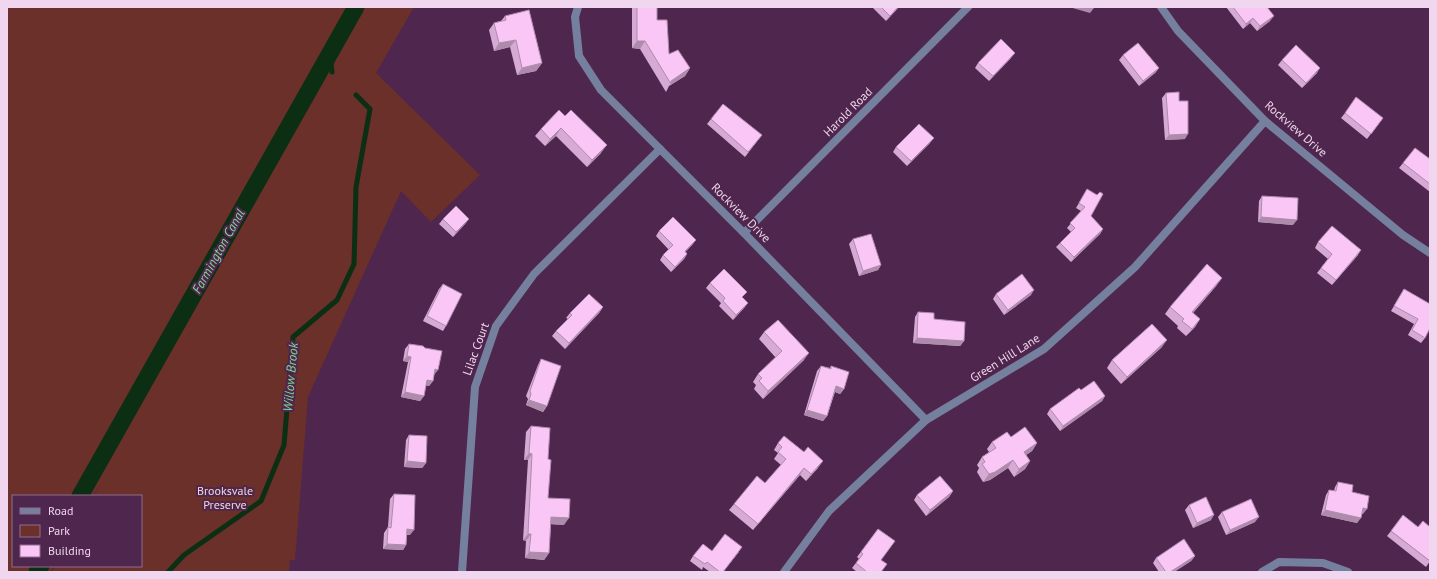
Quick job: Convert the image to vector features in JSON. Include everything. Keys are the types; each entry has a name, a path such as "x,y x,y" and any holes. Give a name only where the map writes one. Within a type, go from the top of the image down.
{"street":[{"name":"Rockview Drive","path":"578,7 575,18 579,56 601,90 744,233 926,420"},
{"name":"Harold Road","path":"744,233 968,7"},
{"name":"Rockview Drive","path":"1161,7 1178,31 1265,121 1403,235 1430,253"},
{"name":"Green Hill Lane","path":"784,572 829,511 926,420 1044,349 1135,267 1265,121"},
{"name":"Lilac Court","path":"462,572 475,387 496,326 534,274 660,149"},
{"path":"1262,572 1279,562 1323,564 1348,572"}],"green space":[{"name":"Brooksvale Preserve","path":"7,7 414,7 376,73 480,175 431,222 401,191 308,397 295,560 290,560 289,572 51,572 54,567 142,567 142,495 95,495 101,483 94,495 12,495 12,567 53,567 50,572 7,572"}],"building":[{"path":"637,7 657,7 657,20 667,20 669,54 678,50 690,68 671,81 671,84 645,41 637,41"},
{"path":"881,7 898,7 890,16"},
{"path":"1233,7 1267,7 1274,16 1260,26 1253,18 1246,24"},
{"path":"529,10 542,63 522,68 516,40 499,43 494,23 506,20 505,16"},
{"path":"1001,39 1015,53 993,76 978,63"},
{"path":"1138,43 1159,68 1143,81 1123,55"},
{"path":"1296,45 1320,68 1306,83 1282,60"},
{"path":"1179,92 1179,101 1188,101 1188,134 1169,135 1166,93"},
{"path":"1356,97 1383,118 1371,134 1345,113"},
{"path":"723,104 762,135 748,152 711,119"},
{"path":"559,110 565,116 571,110 607,145 592,160 561,128 550,139 541,129"},
{"path":"919,124 934,138 911,161 896,147"},
{"path":"1415,148 1430,159 1430,184 1403,163"},
{"path":"1087,189 1097,195 1100,192 1103,194 1091,216 1103,229 1074,257 1060,243 1075,228 1070,223 1085,207 1079,203"},
{"path":"1262,196 1298,198 1297,220 1261,217"},
{"path":"456,206 469,219 456,232 443,219"},
{"path":"673,217 696,240 685,251 687,254 675,267 663,255 673,245 659,231"},
{"path":"1332,226 1361,250 1336,280 1321,268 1332,254 1318,242"},
{"path":"871,234 881,265 863,271 853,239"},
{"path":"1207,264 1222,278 1192,312 1200,319 1192,329 1182,321 1184,319 1170,307"},
{"path":"724,269 747,292 742,297 748,303 736,315 723,301 725,298 710,283"},
{"path":"1022,274 1034,290 1008,310 996,294"},
{"path":"443,284 462,294 446,326 427,316"},
{"path":"1404,289 1430,304 1430,328 1425,338 1412,330 1418,319 1394,306"},
{"path":"589,294 603,307 569,343 556,331 572,315 570,313"},
{"path":"918,312 934,313 934,319 965,322 964,341 917,338"},
{"path":"778,320 809,353 768,391 759,381 762,378 758,374 782,351 764,332"},
{"path":"1152,324 1167,340 1127,377 1112,360"},
{"path":"409,344 442,351 438,370 435,369 433,381 427,380 424,396 405,392 411,357 407,356"},
{"path":"541,359 561,366 547,406 529,400 531,394 530,391"},
{"path":"821,366 831,369 831,366 849,372 844,389 836,386 827,416 807,410"},
{"path":"1094,381 1105,396 1063,426 1050,409 1079,388 1081,390"},
{"path":"531,426 550,428 548,459 551,460 548,498 570,499 569,518 551,517 549,553 529,552 531,534 528,534 532,454 529,453"},
{"path":"1025,427 1037,443 1024,452 1030,461 1019,469 1013,460 995,472 989,474 982,464 985,462 982,457 996,448 992,442 1007,432 1011,437"},
{"path":"409,435 427,436 426,463 407,461"},
{"path":"784,436 804,452 808,447 823,461 811,474 804,468 758,524 734,504 757,476 765,483 786,459 778,452 782,447 778,443"},
{"path":"940,476 953,491 930,510 917,495"},
{"path":"1338,482 1353,485 1352,492 1369,496 1367,509 1363,508 1361,518 1325,510 1329,490 1336,491"},
{"path":"394,494 415,495 414,530 407,529 406,545 387,544 388,527 391,528"},
{"path":"1206,497 1214,515 1197,523 1189,505"},
{"path":"1251,499 1259,517 1230,530 1222,512"},
{"path":"1403,515 1418,527 1423,521 1430,527 1430,561 1391,531"},
{"path":"878,529 895,541 881,560 887,564 881,572 867,572 856,563 863,554 861,552"},
{"path":"725,534 742,547 723,572 720,572 707,562 705,564 693,556 703,544 712,551"},
{"path":"1184,539 1195,556 1170,572 1166,572 1156,558"}],"waterway":[{"name":"Farmington Canal","path":"81,495 356,7"},
{"path":"330,53 332,72"},
{"name":"Willow Brook","path":"168,572 184,555 261,501 284,445 293,337 337,300 354,264 356,187 370,109 356,95"},
{"name":"Farmington Canal","path":"37,572 40,567"}]}
